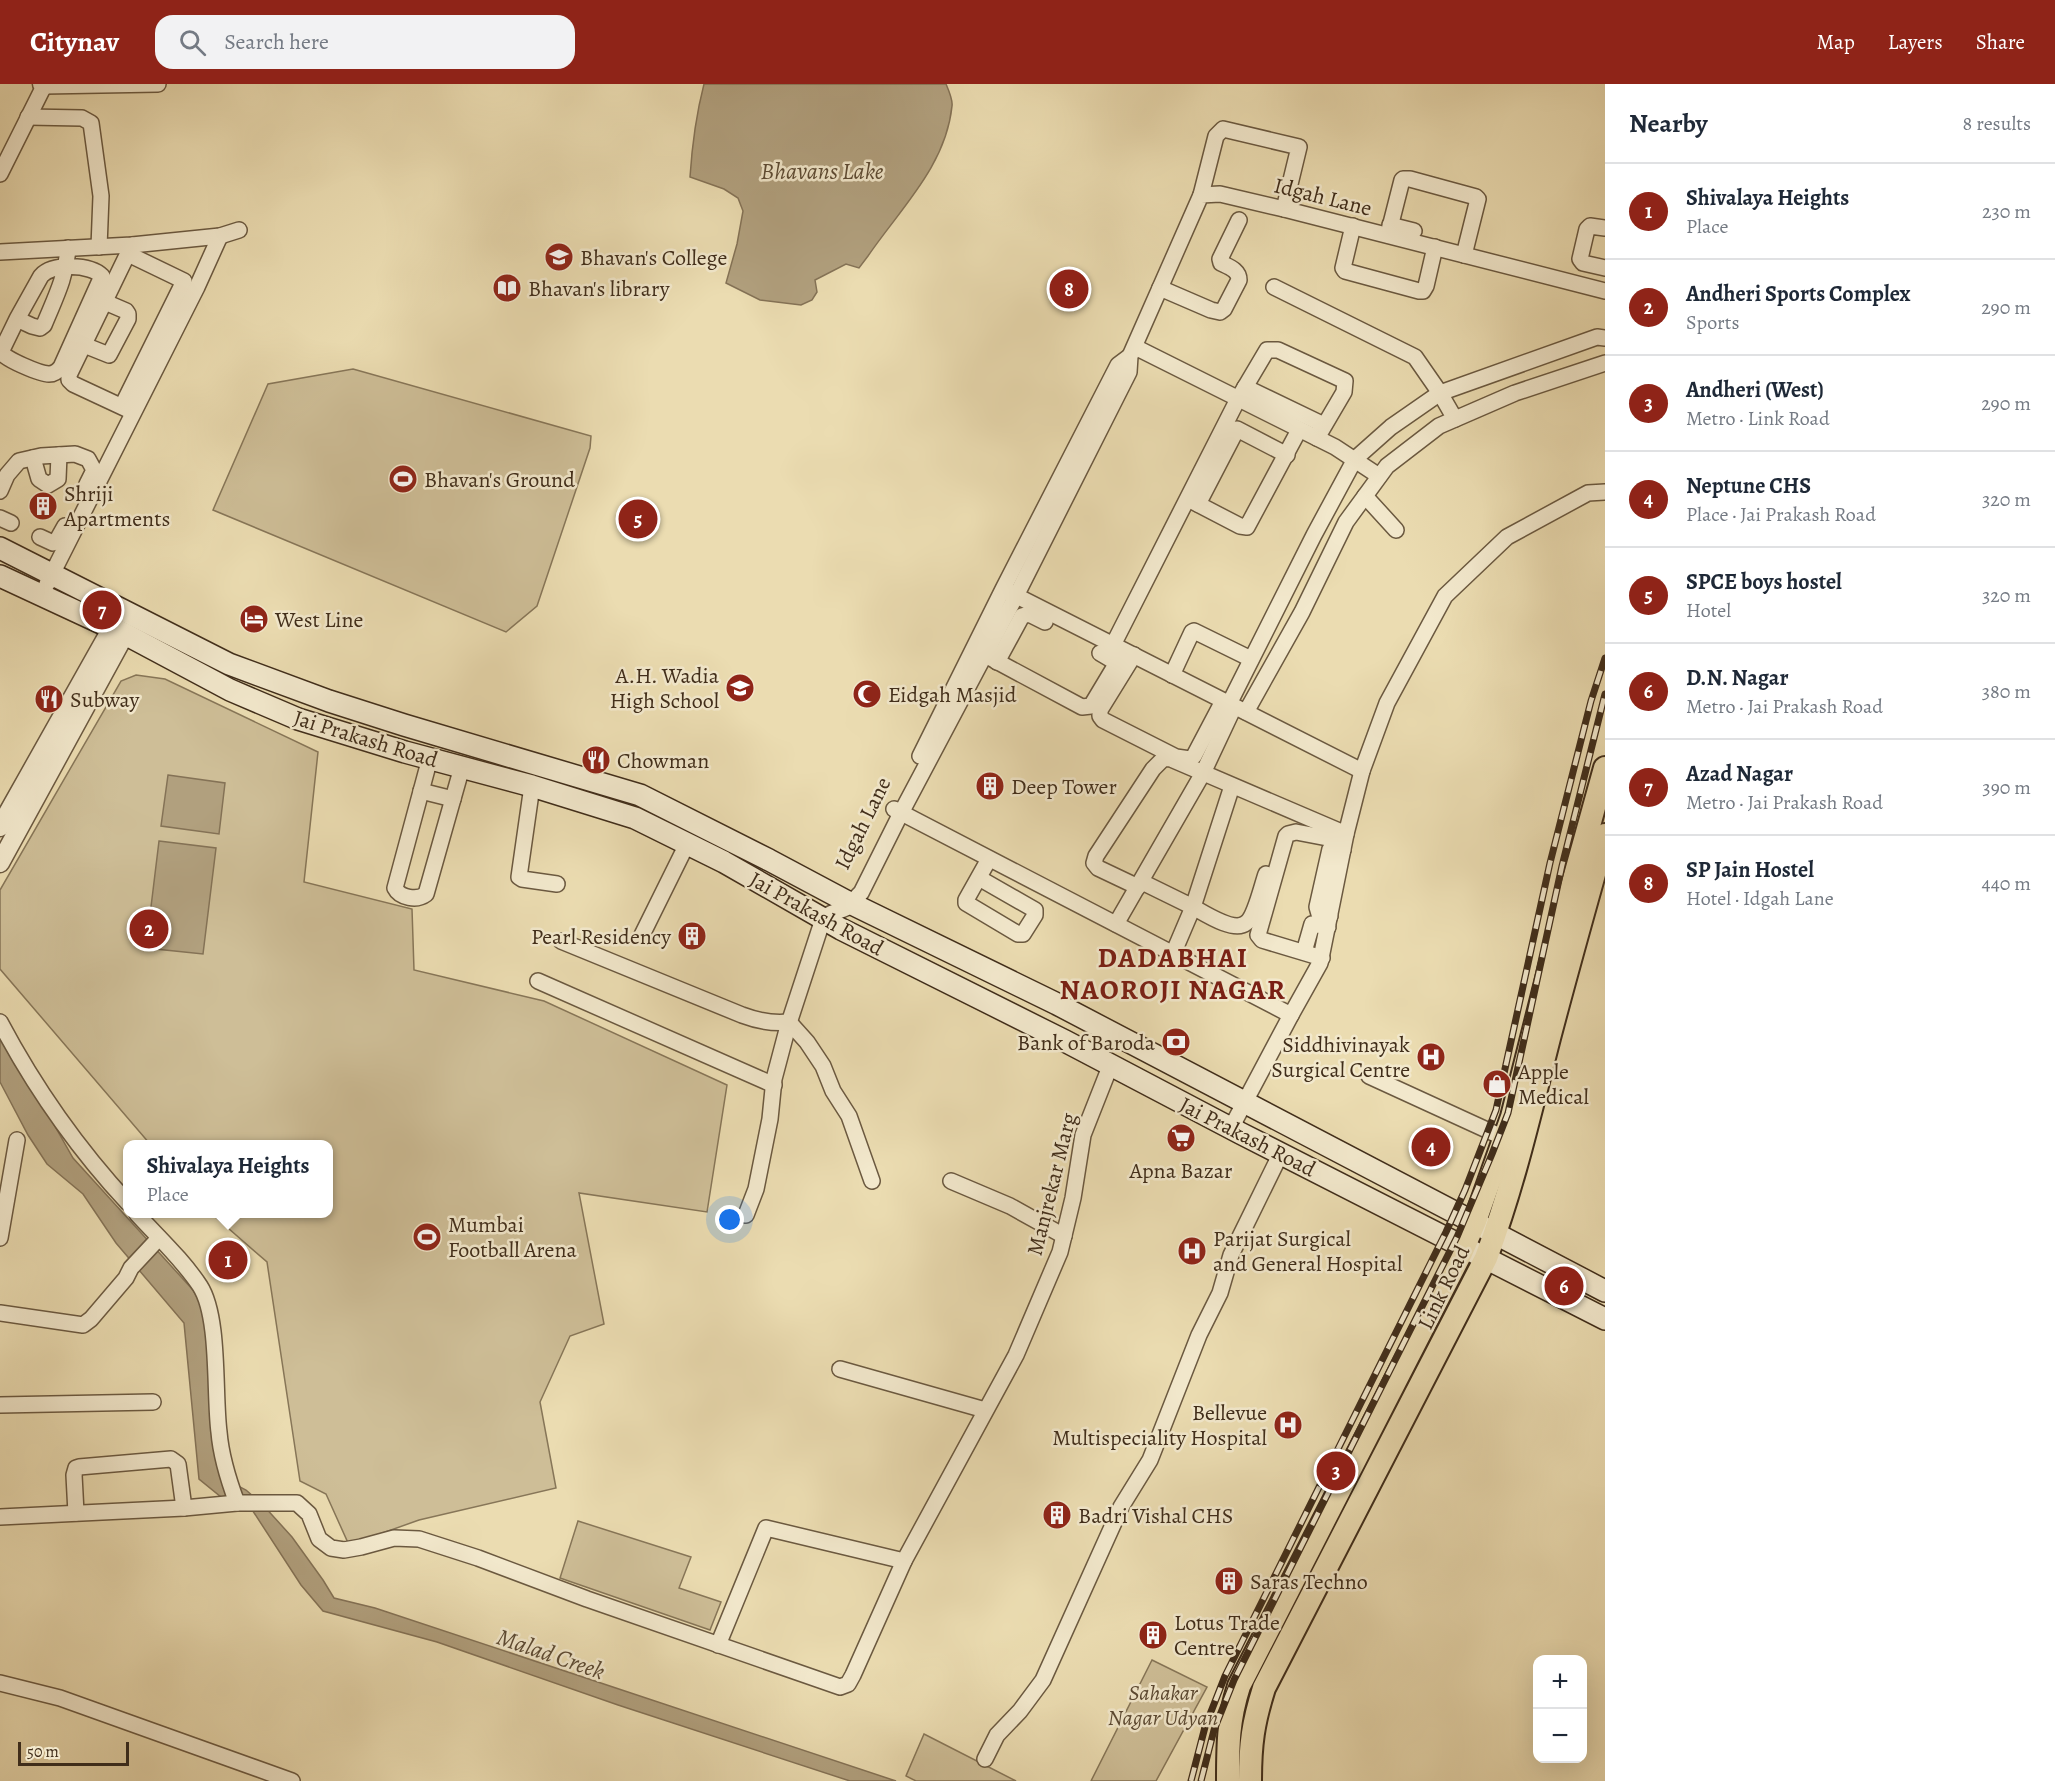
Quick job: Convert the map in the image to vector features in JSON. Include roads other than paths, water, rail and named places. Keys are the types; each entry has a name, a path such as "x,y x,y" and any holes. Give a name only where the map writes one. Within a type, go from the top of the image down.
{"main road":[{"name":"Jai Prakash Road","path":"0,548 229,663 310,694 404,725 640,795 1057,1004 1605,1291"},
{"name":"Jai Prakash Road","path":"0,576 118,631 230,690 298,719 620,812 724,862 823,919 1111,1064 1605,1320"},
{"name":"Link Road","path":"1590,887 1605,768"},
{"name":"Link Road","path":"1250,1781 1254,1720 1264,1688 1486,1258 1496,1232 1513,1142 1512,1117 1590,887 1605,834"},
{"name":"Link Road","path":"1228,1781 1228,1730 1239,1686 1463,1247 1513,1142"}],"street":[{"path":"0,174 43,85 158,84"},
{"path":"28,117 82,118 91,123 100,196 99,247"},
{"path":"1201,195 1216,136 1223,129 1299,147 1284,209"},
{"path":"1414,231 1389,230 1403,179 1476,197 1478,199 1466,250"},
{"name":"Idgah Lane","path":"853,901 861,893 898,811 1094,426 1118,365 1132,352 1201,195 1220,194 1353,226 1389,230 1605,291"},
{"path":"1160,288 1211,310 1220,312 1224,309 1239,280 1239,275 1221,263 1220,259 1239,220"},
{"path":"1605,228 1593,225 1587,229 1580,259 1583,263 1605,268"},
{"path":"1353,226 1343,268 1345,271 1419,291 1423,291 1426,286 1437,243"},
{"path":"0,252 99,247 130,249 220,236 239,230"},
{"path":"40,537 53,543 69,528 191,284 220,236"},
{"path":"17,319 40,328 44,325 67,266 68,248"},
{"path":"130,249 191,284"},
{"path":"128,409 72,384 69,375 130,249"},
{"path":"67,266 99,273 102,276 61,367 56,372 48,374 3,357 1,348 17,319 43,274 67,266"},
{"path":"1274,287 1415,357 1440,393 1455,420"},
{"path":"84,345 109,355 128,319 126,311 105,302"},
{"path":"1116,924 1203,773 1254,653 1355,459 1391,428 1440,393 1597,337 1605,338"},
{"path":"991,659 1082,707 1091,706 1193,501 1241,393 1267,350 1278,350 1345,381 1344,392 1320,432"},
{"path":"1132,352 1241,393 1320,432 1379,476"},
{"path":"1118,653 1100,716 1103,720 1176,757 1190,759 1277,657 1346,522 1387,466 1439,426 1515,393 1605,363"},
{"path":"1241,393 1299,430 1320,432"},
{"path":"1193,501 1236,429 1287,454"},
{"path":"1193,501 1242,527 1247,527 1299,430"},
{"path":"0,491 8,475 19,462 33,458 75,454 88,459 94,470 42,595"},
{"path":"33,458 39,479 48,485 58,479 59,455"},
{"path":"1231,1128 1322,958 1328,928 1328,894 1332,872 1345,842 1362,771 1387,703 1445,596 1507,537 1588,493 1605,492"},
{"path":"1365,496 1395,531"},
{"path":"1009,592 1118,653 1172,675 1362,771"},
{"name":"Idgah Lane","path":"971,666 991,659 1011,621 1009,592"},
{"path":"1280,601 1302,612"},
{"path":"1011,621 1029,614 1047,622"},
{"path":"0,827 118,631"},
{"path":"0,863 118,631"},
{"path":"1172,675 1190,634 1194,631 1254,653 1277,657"},
{"path":"430,758 395,888 400,894 416,898 426,894 462,767"},
{"path":"1288,810 1251,917 1246,924 1239,926 1222,923 1193,907 1098,868 1094,863 1096,856 1158,762 1164,758 1288,810 1345,842"},
{"path":"532,786 519,877 557,884"},
{"path":"1173,954 1193,907 1232,786"},
{"path":"421,791 453,799"},
{"path":"898,811 1290,1015"},
{"path":"1322,958 1306,945 1262,940 1258,935 1286,836 1296,832 1345,842"},
{"path":"642,935 687,844"},
{"path":"978,878 989,859"},
{"path":"746,1215 756,1189 770,1119 774,1085 789,1022 823,919 853,901"},
{"path":"1306,945 1328,928"},
{"path":"561,941 732,1011 761,1021 789,1022"},
{"path":"538,981 774,1085"},
{"path":"0,1022 47,1103 93,1165 123,1198"},
{"path":"789,1022 807,1042 823,1066 832,1091 849,1116 872,1181"},
{"name":"Manjrekar Marg","path":"718,1645 829,1684 840,1687 848,1684 904,1561 1016,1355 1060,1252 1073,1198 1083,1135 1111,1064"},
{"path":"1369,1076 1513,1142"},
{"path":"0,1238 17,1140"},
{"path":"985,1759 997,1735 1020,1711 1043,1680 1121,1507 1150,1460 1199,1335 1220,1293 1232,1255 1281,1153"},
{"path":"951,1180 1010,1206 1064,1236"},
{"path":"140,1218 159,1244 201,1288 210,1314 219,1432 226,1475 237,1503"},
{"path":"0,1313 83,1325 159,1244"},
{"path":"840,1369 986,1410"},
{"path":"0,1405 153,1402"},
{"path":"76,1513 74,1475 76,1468 171,1459 178,1464 184,1508"},
{"path":"0,1517 184,1508 237,1503 297,1503 309,1514 319,1539 331,1548 353,1549 394,1538 418,1539 449,1548 718,1645 766,1528 904,1561"},
{"path":"0,1683 60,1698 292,1781"}],"water":[{"name":"Bhavans Lake","path":"704,84 946,84 952,106 948,128 931,167 920,186 859,268 846,264 815,280 817,292 812,300 801,305 760,300 726,283 743,211 738,198 724,189 690,177 695,130"},
{"path":"168,775 225,783 219,834 161,826"},
{"path":"159,841 216,848 203,954 146,948"},
{"path":"0,1029 73,1158 123,1213 123,1218 128,1218 193,1290 205,1311 221,1477 246,1490 263,1505 292,1537 334,1598 375,1608 896,1781 850,1781 618,1705 437,1642 323,1611 301,1585 249,1505 226,1501 199,1479 184,1323 116,1243 83,1194 47,1164 28,1135 0,1082"}],"railway":[{"path":"1191,1781 1205,1727 1225,1676 1446,1232 1496,1110 1550,863 1591,701 1605,658"},
{"path":"1201,1781 1214,1730 1234,1680 1457,1237 1508,1113 1562,866 1605,694"}],"place":[{"name":"Bhavan's College","path":"559,257"},
{"name":"Bhavan's library","path":"507,288"},
{"name":"SP Jain Hostel","path":"1069,289"},
{"name":"Bhavan's Ground","path":"403,479"},
{"name":"Shriji Apartments","path":"43,506"},
{"name":"SPCE boys hostel","path":"638,519"},
{"name":"Azad Nagar","path":"102,610"},
{"name":"West Line","path":"254,619"},
{"name":"A.H. Wadia High School","path":"740,688"},
{"name":"Eidgah Masjid","path":"867,694"},
{"name":"Subway","path":"49,699"},
{"name":"Chowman","path":"596,760"},
{"name":"Deep Tower","path":"990,786"},
{"name":"Andheri Sports Complex","path":"149,929"},
{"name":"Pearl Residency","path":"692,936"},
{"name":"Bank of Baroda","path":"1176,1042"},
{"name":"Siddhivinayak Surgical Centre","path":"1431,1057"},
{"name":"Apple Medical","path":"1497,1084"},
{"name":"Apna Bazar","path":"1181,1138"},
{"name":"Neptune CHS","path":"1431,1147"},
{"name":"Mumbai Football Arena","path":"427,1237"},
{"name":"Parijat Surgical and General Hospital","path":"1192,1251"},
{"name":"Shivalaya Heights","path":"228,1260"},
{"name":"D.N. Nagar","path":"1564,1286"},
{"name":"Bellevue Multispeciality Hospital","path":"1288,1425"},
{"name":"Andheri (West)","path":"1336,1471"},
{"name":"Badri Vishal CHS","path":"1057,1515"},
{"name":"Saras Techno","path":"1229,1581"},
{"name":"Lotus Trade Centre","path":"1153,1635"}],"district":[{"name":"DADABHAI NAOROJI NAGAR","path":"1173,973"}],"water label":[{"name":"Malad Creek","path":"551,1654"}],"park label":[{"name":"Sahakar Nagar Udyan","path":"1163,1704"}]}
